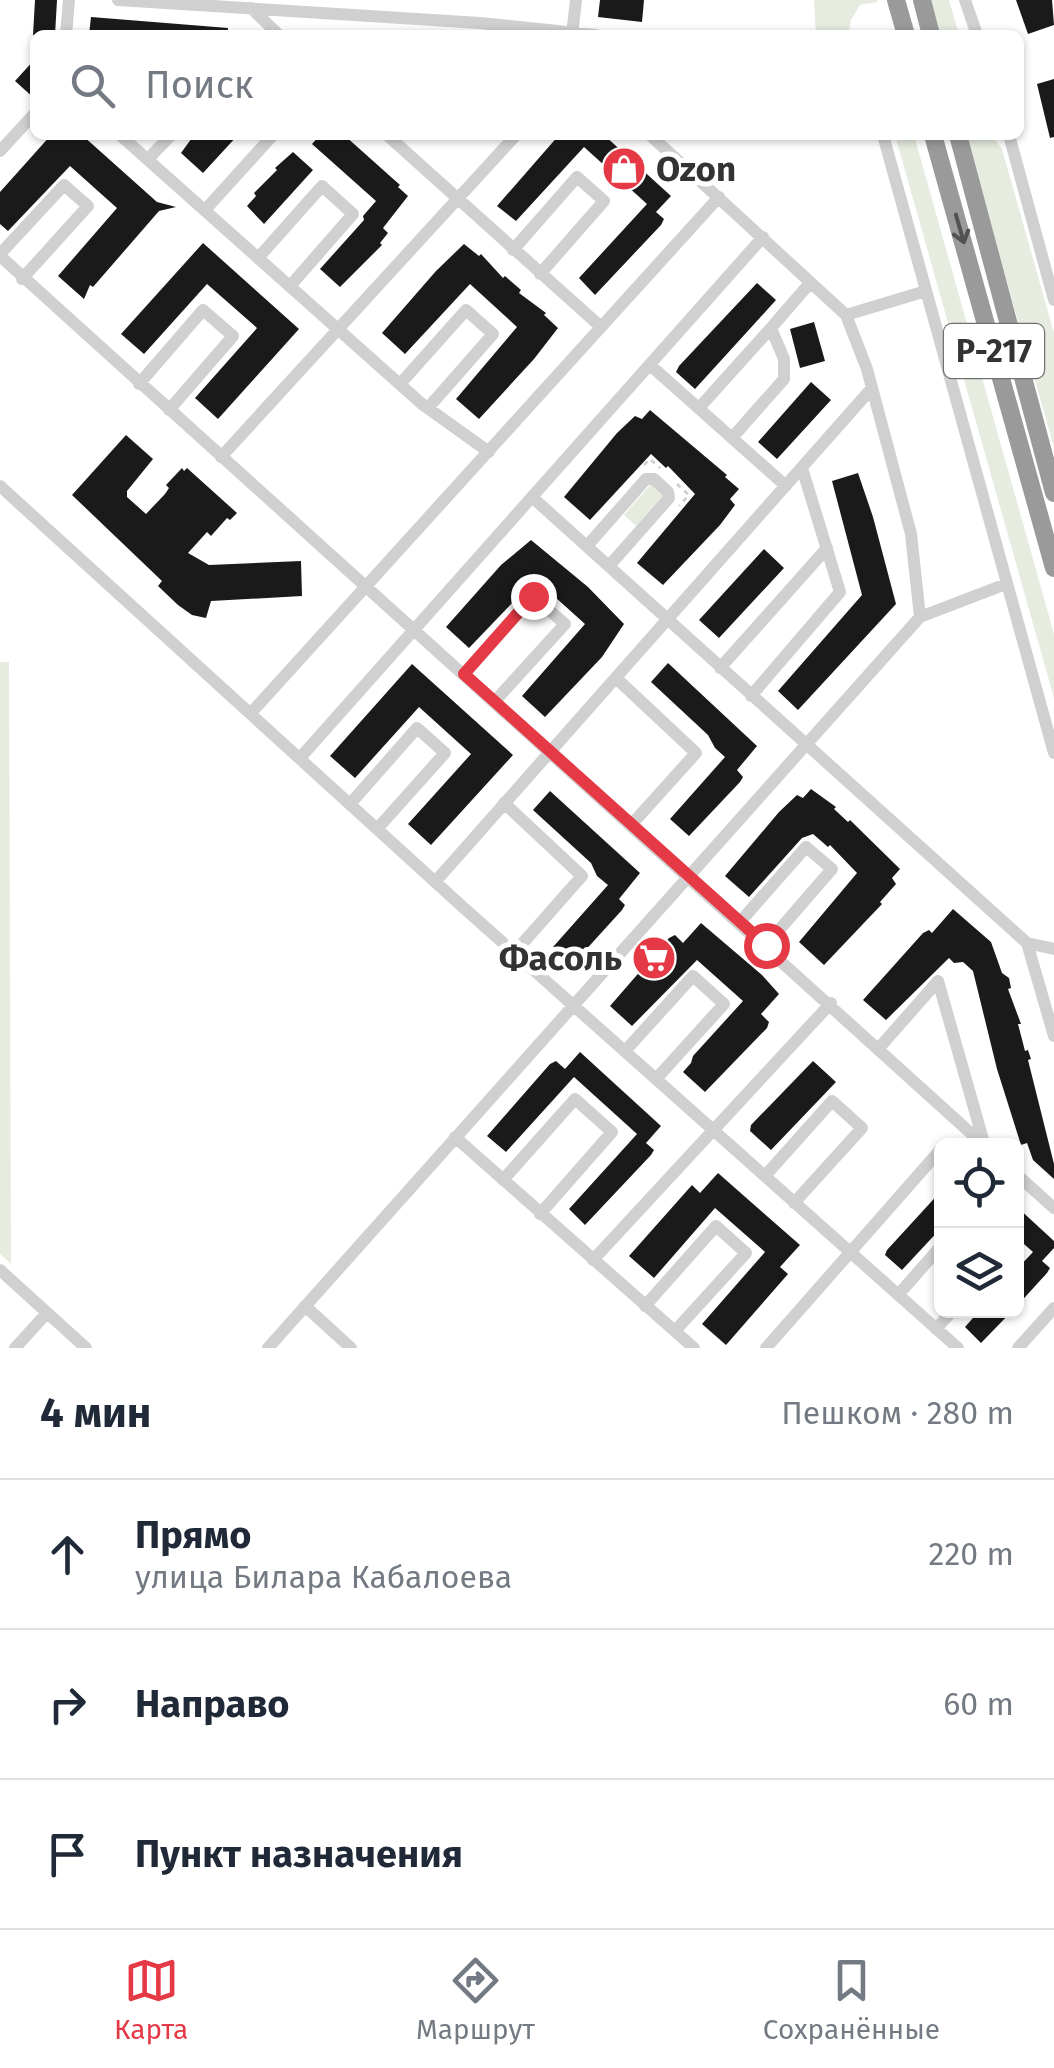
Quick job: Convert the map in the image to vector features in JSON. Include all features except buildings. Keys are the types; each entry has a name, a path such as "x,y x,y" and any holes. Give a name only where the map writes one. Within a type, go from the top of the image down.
{"highway":[{"path":"896,0 905,30"},
{"path":"922,0 930,30"},
{"name":"Р-217","path":"935,140 1054,568"},
{"name":"Р-217","path":"959,140 1054,492"}],"street":[{"path":"66,30 69,0"},
{"path":"118,0 533,30"},
{"path":"572,30 576,0"},
{"path":"965,0 975,30"},
{"path":"251,8 275,30"},
{"path":"0,151 30,118"},
{"path":"126,140 400,384 488,452"},
{"path":"148,159 165,140"},
{"path":"206,210 269,140"},
{"path":"392,140 601,328"},
{"path":"220,457 511,140"},
{"path":"655,140 846,316 872,388 912,534 920,617"},
{"path":"884,140 1054,752"},
{"path":"1009,140 1054,300"},
{"path":"513,250 576,178 604,201 540,274"},
{"path":"22,279 88,206 64,184 0,255 22,279 977,1138"},
{"path":"259,257 322,186 353,214 291,285"},
{"path":"251,713 718,197"},
{"path":"300,758 763,237"},
{"path":"699,408 810,283"},
{"path":"846,316 926,291"},
{"path":"139,384 203,310 233,336 168,410"},
{"path":"400,384 466,310 493,334 428,408"},
{"path":"732,438 784,380 784,359 771,328"},
{"path":"650,364 786,486"},
{"path":"435,882 872,388"},
{"path":"751,696 840,592 802,468"},
{"path":"587,546 646,480 654,479 669,498 609,566"},
{"path":"0,486 435,882 958,1348"},
{"path":"532,497 1027,943 1054,949"},
{"path":"720,668 827,548"},
{"path":"268,1348 920,617 1006,584"},
{"path":"464,674 533,596 564,624 495,701"},
{"path":"616,678 696,752 632,824"},
{"path":"350,804 417,728 445,753 377,828"},
{"path":"504,803 582,876 514,953"},
{"path":"740,922 806,846 832,869 766,945"},
{"path":"1027,943 1054,1036"},
{"path":"624,1052 693,976 724,1004 656,1079"},
{"path":"879,1048 938,981 983,1138"},
{"path":"592,1260 830,1003"},
{"path":"503,1180 575,1099 612,1132 540,1214"},
{"path":"764,1176 832,1102 862,1128 794,1203"},
{"path":"950,1138 962,1124"},
{"path":"456,1137 694,1348"},
{"path":"766,1348 934,1157"},
{"path":"1024,1181 1054,1208"},
{"path":"645,1306 716,1226 746,1253 675,1332"},
{"path":"898,1295 934,1254"},
{"path":"0,1270 86,1348"},
{"path":"305,1306 351,1348"},
{"path":"1018,1348 1054,1308"},
{"path":"15,1348 48,1313"},
{"path":"936,1329 946,1318"}],"path":[{"path":"638,473 650,459 663,471"},
{"path":"676,483 690,494 677,508"}],"shaded area":[{"path":"814,0 877,0 860,5 849,30 816,30"},
{"path":"927,0 949,0 958,30 936,30"},
{"path":"896,140 915,140 1054,634 1054,698"},
{"path":"966,140 995,140 1002,149 1054,333 1054,447"},
{"path":"653,482 665,493 636,526 624,515"},
{"path":"0,662 9,662 11,1264 0,1254"}],"place":[{"name":"Ozon","path":"624,169"},
{"name":"Фасоль","path":"654,958"}],"route":[{"path":"533,596 464,674 766,945"}]}
